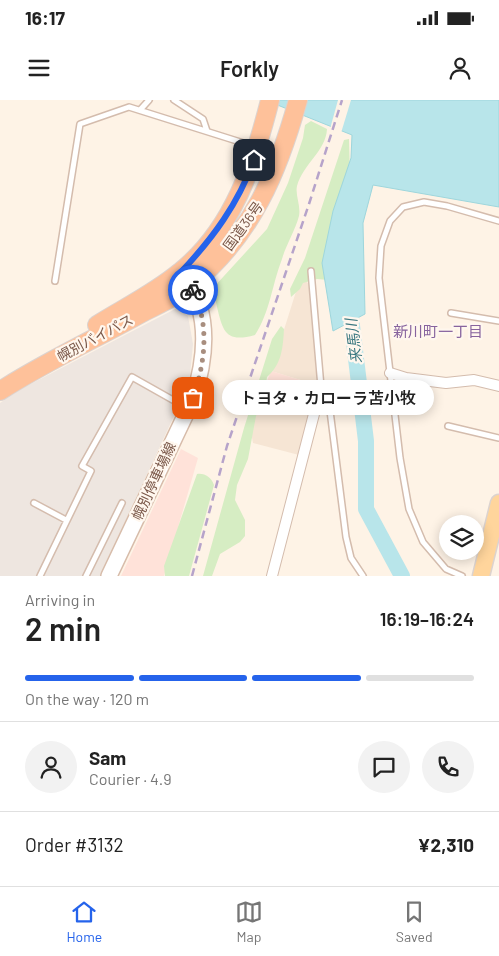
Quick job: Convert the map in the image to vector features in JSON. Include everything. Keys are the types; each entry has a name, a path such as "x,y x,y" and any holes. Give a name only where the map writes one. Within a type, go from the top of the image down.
{"highway":[{"name":"国道36号","path":"186,279 231,211 258,148 269,106"},
{"name":"国道36号","path":"186,279 212,266 235,239 264,198 283,153 296,107"},
{"name":"幌別バイパス","path":"0,389 66,352 186,279"}],"main road":[{"name":"幌別停車場線","path":"109,576 193,398 204,358 202,316 186,279"},
{"path":"481,576 499,502"}],"street":[{"path":"390,373 406,378 446,384 474,380 499,386"},
{"path":"272,576 321,386"}],"lane":[{"path":"140,110 150,100"},
{"path":"174,100 204,119 207,131"},
{"path":"55,281 80,124 129,106 258,148"},
{"path":"462,576 446,569 423,542 409,509 379,278 381,246 390,221 403,207 424,202 447,206 499,221"},
{"path":"311,270 321,386 328,396 347,544 351,558 364,576"},
{"path":"451,313 499,321"},
{"path":"40,576 91,471 82,466 132,377 188,408"},
{"path":"448,426 499,438"},
{"path":"86,576 122,503"},
{"path":"34,504 66,520"}],"shaded area":[{"path":"306,280 309,285 317,385 271,371 299,282"},
{"path":"177,308 188,316 193,344 190,375 186,390 100,576 0,576 0,403 21,389"},
{"path":"271,371 317,385 311,412 261,396"},
{"path":"261,396 311,412 299,455 253,443 251,432"},
{"path":"181,449 198,458 164,576 121,576"}],"green space":[{"path":"311,121 327,129 326,137 319,151 304,171 297,186 299,216 284,254 264,317 255,335 238,338 232,336 227,333 221,323 213,288 267,229 288,183 303,138 305,125"},
{"path":"349,139 350,176 328,280 317,279 303,283 300,289 291,297 290,289 305,258 344,140"},
{"path":"281,326 284,329 281,355 276,367 267,377 264,398 256,416 248,459 237,485 235,500 245,520 245,536 240,542 220,554 212,576 203,576 244,428 272,339"},
{"path":"197,474 207,476 214,485 189,576 165,576 164,566"}],"water":[{"path":"265,100 499,100 499,207 373,185 363,223 365,314 333,331 322,263 333,211 351,158 352,135"}],"pier":[{"path":"338,100 351,100 341,133 330,129"}],"waterway":[{"name":"来馬川","path":"349,301 366,441 366,509 402,576"}],"railway":[{"path":"192,576 227,446 342,100"}],"way so far":[{"path":"193,290 202,316 204,358 201,376 193,398"}],"place":[{"name":"トヨタ・カローラ苫小牧","path":"193,398"}],"district":[{"name":"新川町一丁目","path":"438,332"}],"route":[{"path":"193,290 181,272 201,252 231,211 254,160"}]}
